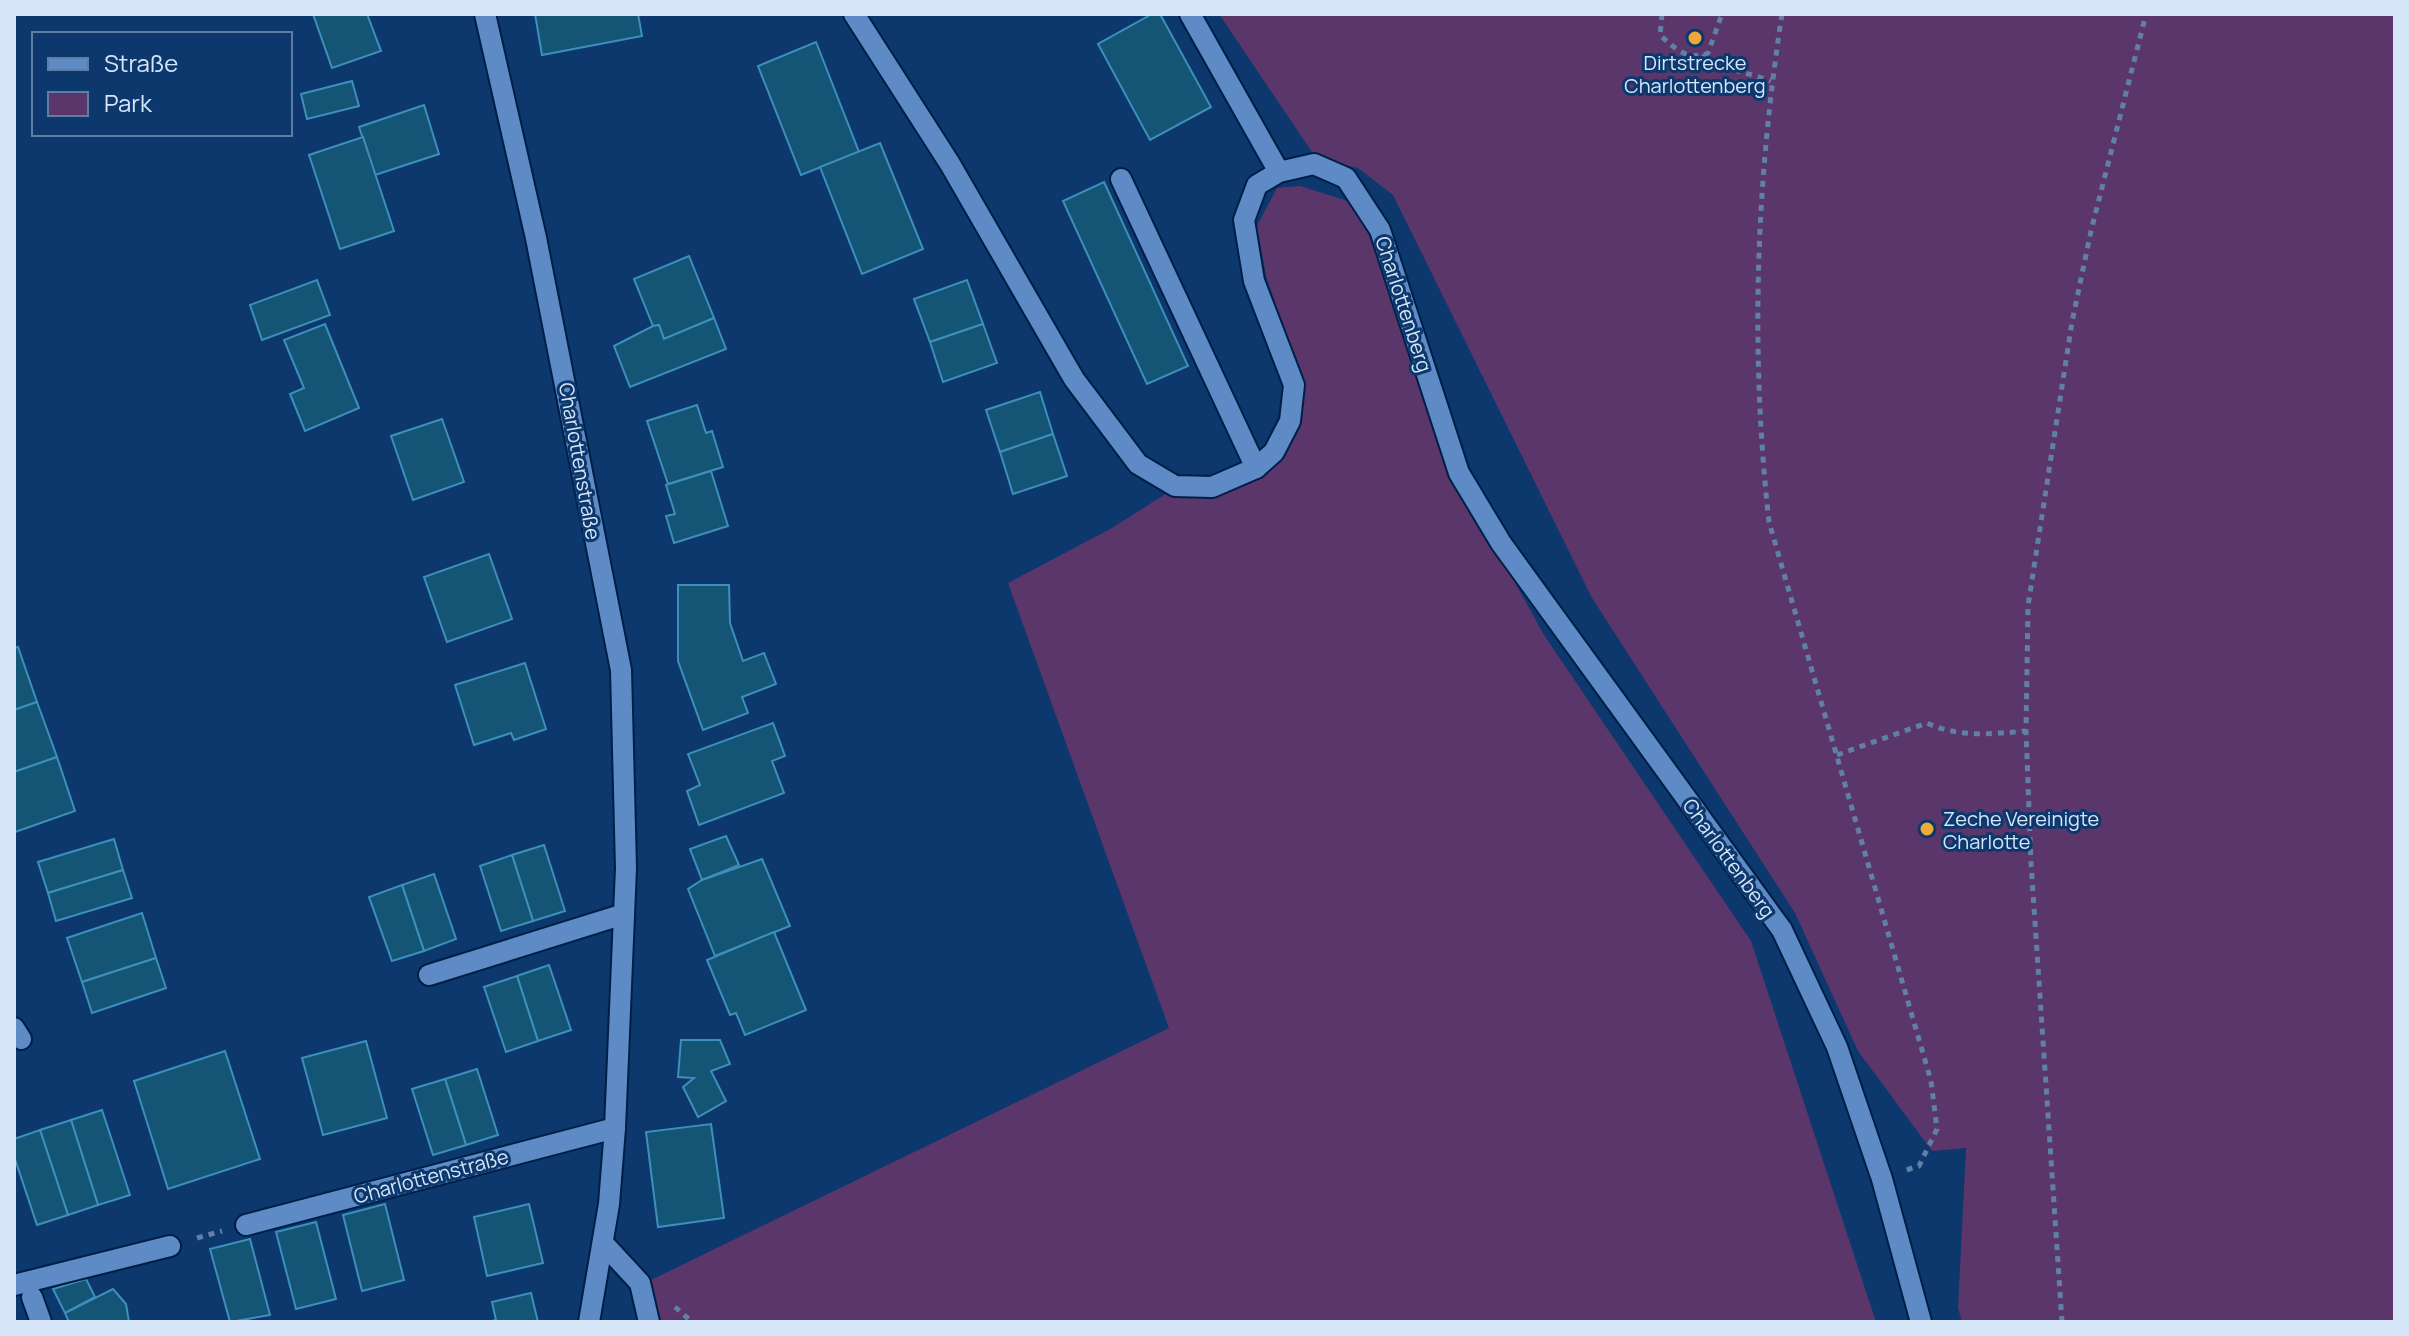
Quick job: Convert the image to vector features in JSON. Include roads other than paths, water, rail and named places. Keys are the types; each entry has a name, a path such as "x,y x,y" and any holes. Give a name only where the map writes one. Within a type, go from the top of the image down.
{"street":[{"name":"Charlottenstraße","path":"485,14 545,279 621,670 627,798 615,1128 603,1243 589,1322"},
{"path":"854,14 950,164 1074,379 1138,464 1175,486 1212,487 1256,468 1274,452 1290,421 1294,385 1254,281 1244,220 1257,185 1279,172 1190,14"},
{"name":"Charlottenberg","path":"1279,172 1314,164 1346,178 1380,230 1459,473 1501,543 1782,930 1837,1047 1882,1179 1921,1322"},
{"path":"1121,179 1256,468"},
{"path":"429,975 624,914"},
{"name":"Charlottenstraße","path":"246,1225 615,1128"},
{"path":"603,1243 640,1283 649,1322"},
{"path":"14,1285 170,1246"},
{"path":"32,1297 41,1322"}],"place":[{"name":"Dirtstrecke Charlottenberg","path":"1695,38"},
{"name":"Zeche Vereinigte Charlotte","path":"1927,829"}]}
